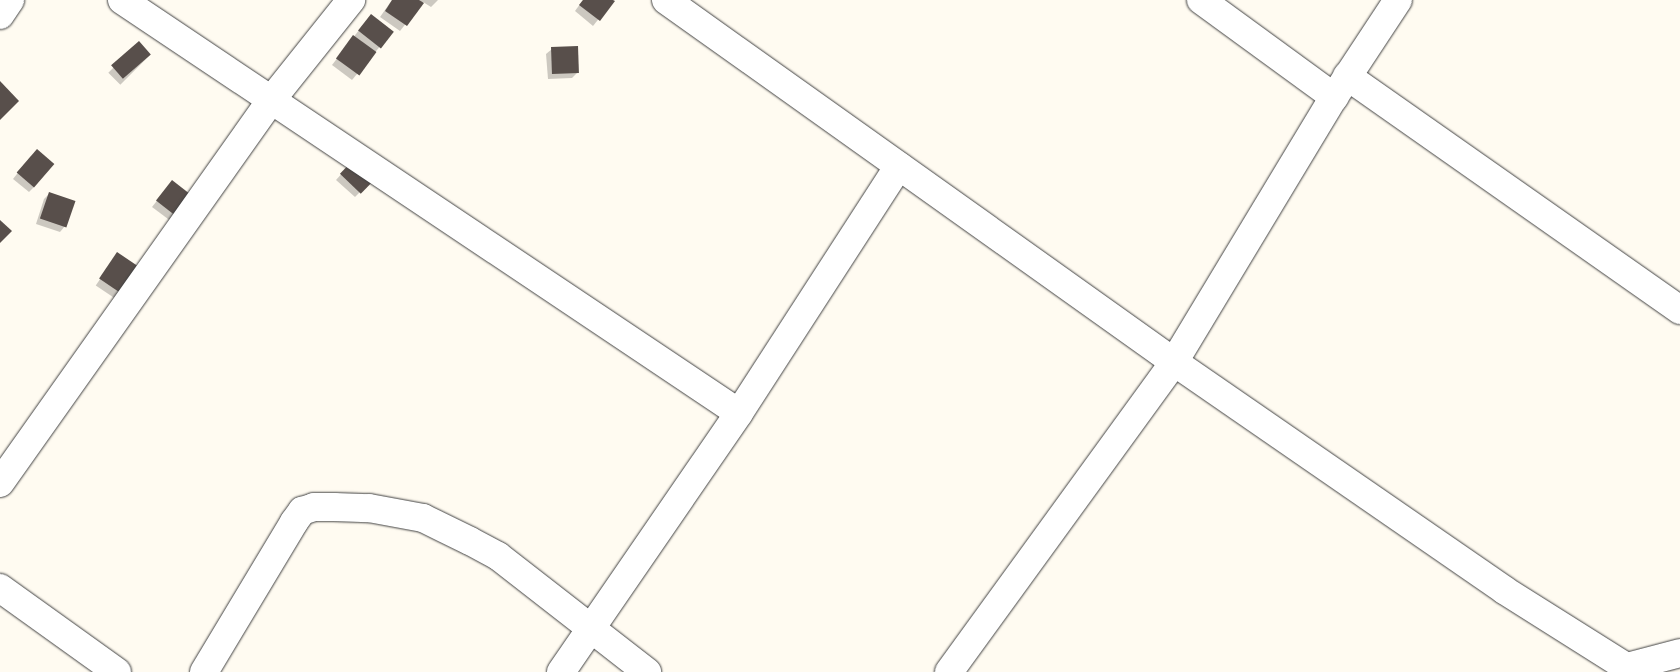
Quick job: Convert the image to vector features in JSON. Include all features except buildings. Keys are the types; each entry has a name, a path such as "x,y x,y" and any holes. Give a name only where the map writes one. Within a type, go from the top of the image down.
{"street":[{"path":"0,15 10,0"},
{"path":"122,0 272,98 739,413"},
{"path":"0,482 272,98 351,0"},
{"path":"1201,0 1340,86 1680,310"},
{"path":"949,672 1174,362 1340,86 1398,0"},
{"path":"671,1 1174,362 1504,590 1631,670 1680,652"},
{"path":"561,672 739,413 899,166"},
{"path":"204,672 294,522 302,511 314,507 369,508 423,518 498,556 646,672"},
{"path":"0,588 117,672"}]}
